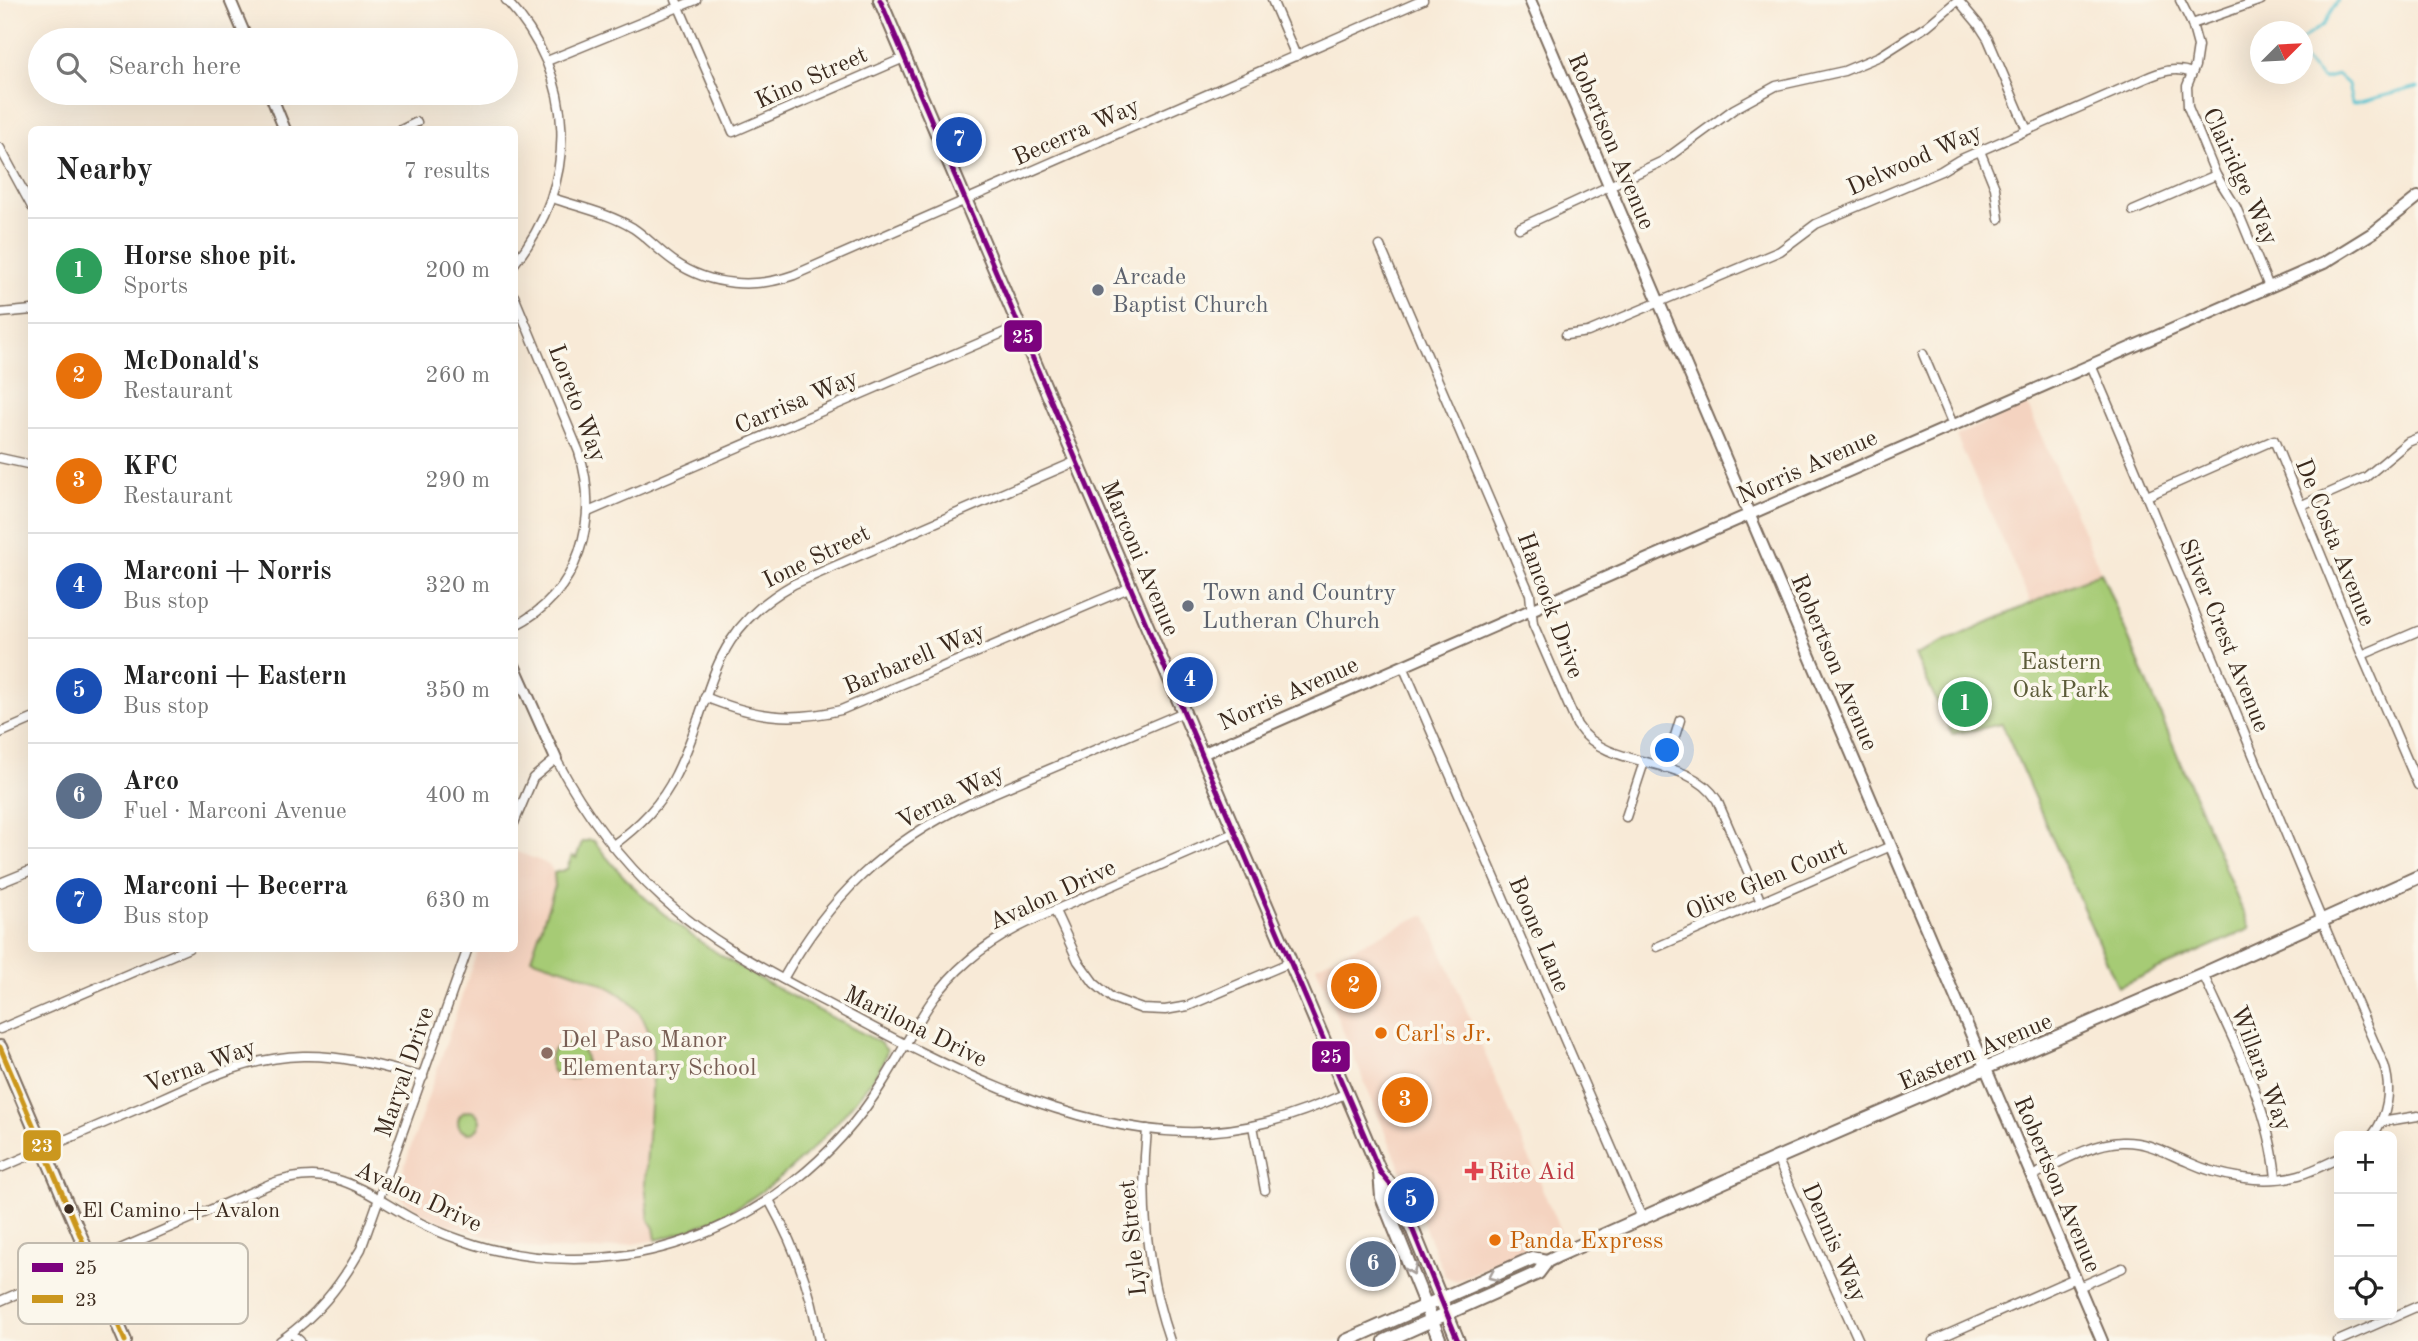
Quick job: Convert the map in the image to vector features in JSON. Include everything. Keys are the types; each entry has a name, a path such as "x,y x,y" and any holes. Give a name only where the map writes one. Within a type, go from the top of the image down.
{"main road":[{"name":"Marconi Avenue","path":"880,0 1380,1172 1398,1194 1458,1341"},
{"name":"Eastern Avenue","path":"1385,1341 1538,1273 1547,1261 1642,1218 2203,974 2418,877"},
{"path":"0,1047 83,1243"},
{"name":"Marconi Avenue","path":"1380,1172 1382,1197 1440,1341"},
{"name":"Eastern Avenue","path":"1346,1341 1533,1258 1547,1261"},
{"path":"118,1324 125,1341"}],"street":[{"path":"230,0 242,28"},
{"path":"506,0 529,27 547,61 559,103 562,136 561,157 552,198 534,237 518,259"},
{"path":"547,61 678,4 696,0"},
{"path":"1272,0 1296,56"},
{"name":"Becerra Way","path":"552,198 620,221 664,255 687,270 706,278 740,284 768,282 794,275 1423,0"},
{"name":"Robertson Avenue","path":"1530,0 2102,1341"},
{"path":"1519,228 1663,161 1734,109 1772,88 1844,71 1880,56 1927,26 1958,0 1988,39 2026,130"},
{"name":"Clairidge Way","path":"2180,0 2192,24 2198,46 2186,93 2188,107 2216,175 2236,207 2269,287"},
{"path":"2192,24 2260,0"},
{"name":"Kino Street","path":"678,4 733,132 904,58"},
{"name":"Delwood Way","path":"1566,335 1588,332 1780,251 1816,224 2162,71 2177,69 2192,73"},
{"path":"275,105 283,126"},
{"path":"409,126 417,122"},
{"path":"0,148 28,200"},
{"path":"1980,151 1995,188 1999,219"},
{"path":"2133,211 2216,175"},
{"name":"Norris Avenue","path":"1202,754 2269,287 2334,257 2374,232 2418,197"},
{"name":"Hancock Drive","path":"1380,246 1530,594 1533,624 1581,731 1602,748 1698,780 1714,795 1761,902"},
{"name":"Loreto Way","path":"518,306 579,452 587,482 588,512 582,544 567,579 538,612 518,624"},
{"path":"0,313 28,310"},
{"name":"Carrisa Way","path":"588,512 1019,326"},
{"path":"1923,354 1953,425"},
{"name":"Silver Crest Avenue","path":"2091,365 2386,1072 2389,1094 2381,1122"},
{"path":"2302,505 2366,477 2408,442 2418,438"},
{"name":"De Costa Avenue","path":"2147,496 2274,440 2418,785"},
{"path":"0,458 28,464"},
{"name":"Ione Street","path":"612,846 642,822 666,792 689,746 713,672 725,648 752,614 779,592 806,578 1077,461"},
{"name":"Barbarell Way","path":"705,697 730,707 766,716 804,717 841,710 1131,587"},
{"path":"2362,655 2418,631"},
{"name":"Boone Lane","path":"1403,666 1642,1218"},
{"path":"518,674 556,759 533,778 518,814"},
{"name":"Verna Way","path":"782,979 830,907 856,879 902,841 971,803 1184,712"},
{"path":"1665,768 1680,720"},
{"path":"0,733 28,721"},
{"name":"Marilona Drive","path":"556,759 580,801 612,846 661,897 700,929 750,962 945,1065 1026,1097 1082,1115 1147,1129 1202,1132 1253,1126 1295,1115 1347,1093"},
{"path":"1626,817 1644,762"},
{"name":"Avalon Drive","path":"133,1243 286,1179 328,1178 360,1187 429,1227 471,1243 526,1256 577,1259 627,1255 666,1247 720,1227 769,1200 811,1168 849,1129 884,1081 932,998 969,960 1013,930 1236,832"},
{"name":"Olive Glen Court","path":"1657,947 1891,846"},
{"path":"0,883 28,872"},
{"path":"1055,911 1078,961 1094,984 1112,998 1142,1009 1165,1010 1188,1006 1291,962"},
{"path":"0,1029 180,952"},
{"name":"Maryal Drive","path":"280,1341 318,1310 341,1283 361,1249 467,952"},
{"name":"Willara Way","path":"2203,974 2262,1107 2274,1154 2276,1178"},
{"name":"Verna Way","path":"0,1168 217,1074 259,1061 302,1056 328,1057 354,1060 423,1077"},
{"path":"2375,1131 2381,1122 2418,1116"},
{"path":"1253,1126 1265,1190"},
{"name":"Lyle Street","path":"1147,1129 1144,1173 1146,1229 1156,1294 1170,1341"},
{"path":"2032,1176 2094,1148 2124,1142 2147,1144 2188,1162 2228,1175 2276,1178 2300,1175 2334,1160"},
{"name":"Dennis Way","path":"1777,1158 1858,1341"},
{"path":"769,1200 804,1275 819,1341"},
{"path":"1933,1341 2077,1283 2122,1268"},
{"name":"Avalon Drive","path":"0,1301 18,1293"},
{"path":"2338,1341 2418,1306"},
{"path":"291,1333 300,1341"}],"shaded area":[{"path":"2027,404 2101,572 2031,603 1956,436"},
{"name":"Del Paso Manor Elementary School","path":"518,852 543,862 550,866 556,877 555,886 531,958 599,982 618,992 637,1010 651,1037 653,1059 645,1184 649,1219 656,1240 598,1250 536,1249 510,1244 446,1224 422,1213 395,1194 477,952 518,952"},
{"path":"1422,915 1427,917 1561,1233 1456,1281 1445,1276 1316,966"}],"green space":[{"name":"Eastern Oak Park","path":"2101,572 2250,929 2118,987 2002,724 1952,734 1915,655"},
{"path":"594,841 623,876 689,933 762,980 879,1042 887,1050 879,1070 836,1124 768,1187 715,1219 656,1240 649,1220 645,1184 653,1058 650,1034 641,1016 628,1001 612,989 531,958 555,886 554,873 567,869 572,856 576,858 582,842"},
{"path":"568,1043 581,1048 586,1061 581,1074 568,1079 555,1074 550,1061 555,1048"},
{"path":"469,1111 477,1114 480,1122 477,1130 469,1133 461,1130 458,1122 461,1114"}],"waterway":[{"path":"2313,32 2323,25 2338,0"},
{"path":"2313,69 2323,79 2338,75 2348,84 2352,104 2418,87"}],"transit line":[{"name":"25","path":"880,0 1380,1172 1398,1194 1458,1341"},
{"name":"23","path":"0,1047 83,1243"},
{"name":"23","path":"118,1324 125,1341"}],"place":[{"name":"Marconi + Becerra","path":"959,140"},
{"name":"Arcade Baptist Church","path":"1098,290"},
{"name":"Town and Country Lutheran Church","path":"1188,606"},
{"name":"Marconi + Norris","path":"1190,680"},
{"name":"Horse shoe pit.","path":"1965,704"},
{"name":"McDonald's","path":"1354,986"},
{"name":"Carl's Jr.","path":"1381,1033"},
{"name":"Del Paso Manor Elementary School","path":"547,1053"},
{"name":"KFC","path":"1405,1100"},
{"name":"Rite Aid","path":"1474,1171"},
{"name":"Marconi + Eastern","path":"1411,1200"},
{"name":"El Camino + Avalon","path":"69,1209"},
{"name":"Panda Express","path":"1495,1240"},
{"name":"Arco","path":"1373,1264"}]}
